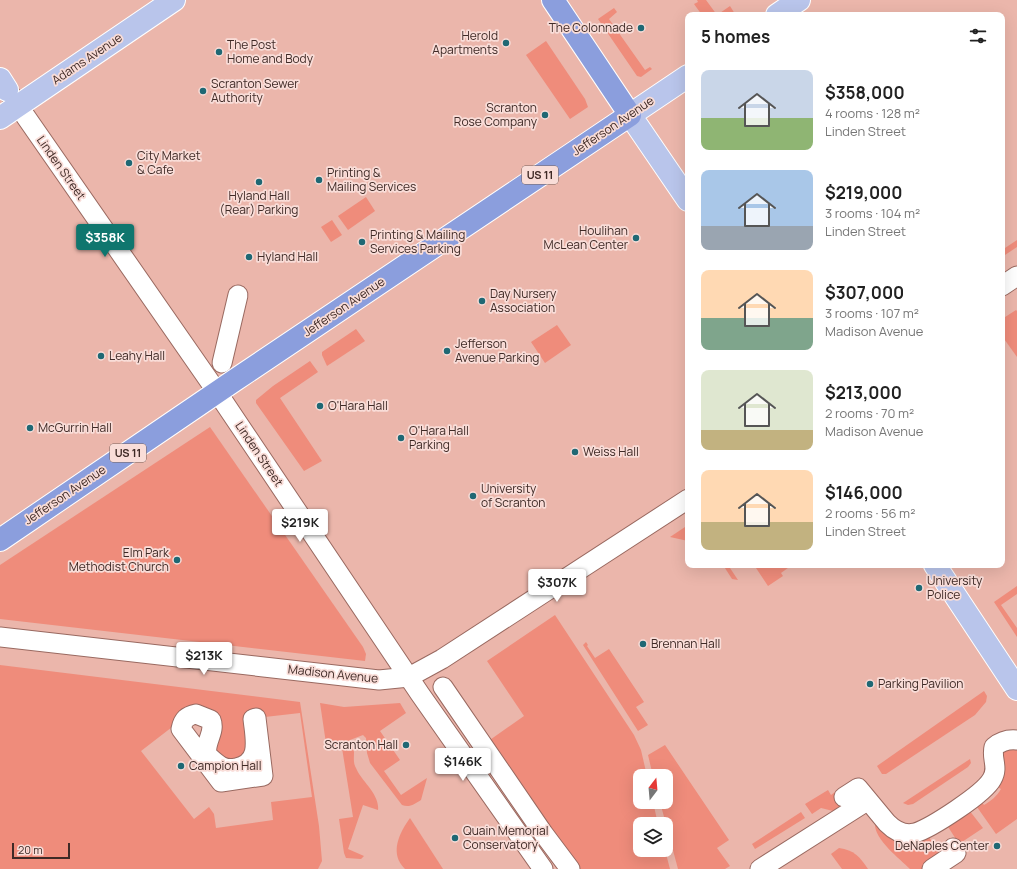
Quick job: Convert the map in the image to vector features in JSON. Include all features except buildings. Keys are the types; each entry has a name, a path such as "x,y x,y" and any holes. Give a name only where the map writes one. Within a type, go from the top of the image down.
{"highway":[{"path":"553,0 630,115"},
{"name":"Jefferson Avenue","path":"0,540 217,392 630,115"}],"main road":[{"name":"Adams Avenue","path":"6,98 174,0"},
{"path":"781,12 799,0"},
{"name":"Jefferson Avenue","path":"630,115 685,78"},
{"path":"630,115 685,196"},
{"path":"937,568 1017,689"}],"street":[{"name":"Linden Street","path":"6,98 217,392 409,677 543,869"},
{"path":"1005,284 1017,276"},
{"path":"222,363 238,294"},
{"name":"Madison Avenue","path":"0,637 379,680 409,677 442,659 685,501"},
{"path":"443,687 543,833 570,869"},
{"path":"196,714 211,720 213,727 206,747 207,755 215,763 225,769 235,768 246,766 253,756 256,742 253,719 256,718 263,776 221,782 180,729 183,721 191,715 196,714"},
{"path":"760,869 853,803 899,832 914,833 936,823 980,794 992,781 996,769 993,754 994,747 1000,742 1010,739 1017,740"},
{"path":"932,869 956,853 953,848"}],"shaded area":[{"path":"697,0 706,0 715,12 700,12 694,4 698,2"},
{"path":"730,6 734,12 721,12"},
{"path":"614,8 617,12 609,19 645,70 650,67 652,69 641,77 637,76 598,19"},
{"path":"546,41 585,99 588,107 570,119 526,55"},
{"path":"366,197 375,211 348,230 338,216"},
{"path":"332,220 342,235 331,242 321,227"},
{"path":"1017,240 1017,247 1005,255 1005,248"},
{"path":"1016,310 1017,311 1017,357 1005,340 1005,317"},
{"path":"557,325 571,345 545,363 531,342"},
{"path":"356,329 365,341 327,366 322,352"},
{"path":"310,361 318,372 280,398 322,461 304,471 256,403 256,400 273,386"},
{"path":"210,427 363,647 366,654 365,661 0,619 0,565"},
{"path":"685,527 685,540 670,537"},
{"path":"725,568 730,568 738,580 732,579"},
{"path":"756,568 788,568 781,573 783,576 768,586"},
{"path":"1017,586 1017,594 1001,605 1017,628 1017,637 994,602"},
{"path":"555,615 634,735 641,750 645,769 633,769 633,809 655,809 656,817 633,817 633,857 667,857 670,869 580,869 538,818 487,742 524,716 487,661"},
{"path":"586,642 595,658 609,649 644,702 636,707 648,725 638,731 583,645"},
{"path":"0,665 300,702 319,826 322,861 318,869 0,869","holes":["300,713 312,797 271,802 273,820 216,828 214,814 209,807 194,819 141,751 176,724 212,723 215,763 253,756 256,718"]},
{"path":"984,691 987,696 986,702 975,715 886,774 882,774 877,766"},
{"path":"320,703 344,707 400,703 406,713 380,731 400,760 384,771 401,795 427,778 421,800 410,806 402,805 370,763 367,753 366,738 363,735 350,740 354,752 355,766 358,773 373,793 378,804 378,810 363,805 348,849 364,856 361,859 346,858 344,853 339,819 353,817 342,748 327,750"},
{"path":"1017,744 1017,819 996,834 977,807 979,799 984,805 994,798 1001,789 996,786 1001,753"},
{"path":"665,745 729,840 717,848 730,866 725,869 678,869 673,850 673,817 664,817 662,809 673,809 673,769 651,769 648,755"},
{"path":"970,759 971,763 968,767 913,804 908,805 903,803"},
{"path":"828,790 831,795 835,792 841,801 840,809 833,811 821,808 812,814 805,804"},
{"path":"969,810 983,828 959,844 945,822"},
{"path":"801,812 805,818 755,849 752,844"},
{"path":"410,818 443,869 405,869 400,863 397,857 397,844 402,830"},
{"path":"875,824 926,833 941,855 922,869 910,869 883,842 876,830"},
{"path":"839,848 853,852 868,869 842,869 831,854"}],"place":[{"name":"The Colonnade","path":"641,28"},
{"name":"Herold Apartments","path":"506,43"},
{"name":"The Post Home and Body","path":"219,52"},
{"name":"Scranton Sewer Authority","path":"203,91"},
{"name":"Scranton Rose Company","path":"545,115"},
{"name":"City Market & Cafe","path":"129,163"},
{"name":"Printing & Mailing Services","path":"319,180"},
{"name":"Hyland Hall (Rear) Parking","path":"259,182"},
{"name":"Houlihan McLean Center","path":"636,238"},
{"name":"Printing & Mailing Services Parking","path":"362,242"},
{"name":"Hyland Hall","path":"249,257"},
{"name":"Day Nursery Association","path":"482,301"},
{"name":"Jefferson Avenue Parking","path":"447,351"},
{"name":"Leahy Hall","path":"101,356"},
{"name":"O'Hara Hall","path":"320,406"},
{"name":"McGurrin Hall","path":"30,428"},
{"name":"O'Hara Hall Parking","path":"401,438"},
{"name":"Weiss Hall","path":"575,452"},
{"name":"University of Scranton","path":"473,496"},
{"name":"Elm Park Methodist Church","path":"177,560"},
{"name":"University Police","path":"919,588"},
{"name":"Brennan Hall","path":"643,644"},
{"name":"Parking Pavilion","path":"870,684"},
{"name":"Scranton Hall","path":"406,745"},
{"name":"Campion Hall","path":"181,766"},
{"name":"Quain Memorial Conservatory","path":"455,838"},
{"name":"DeNaples Center","path":"997,846"}]}
